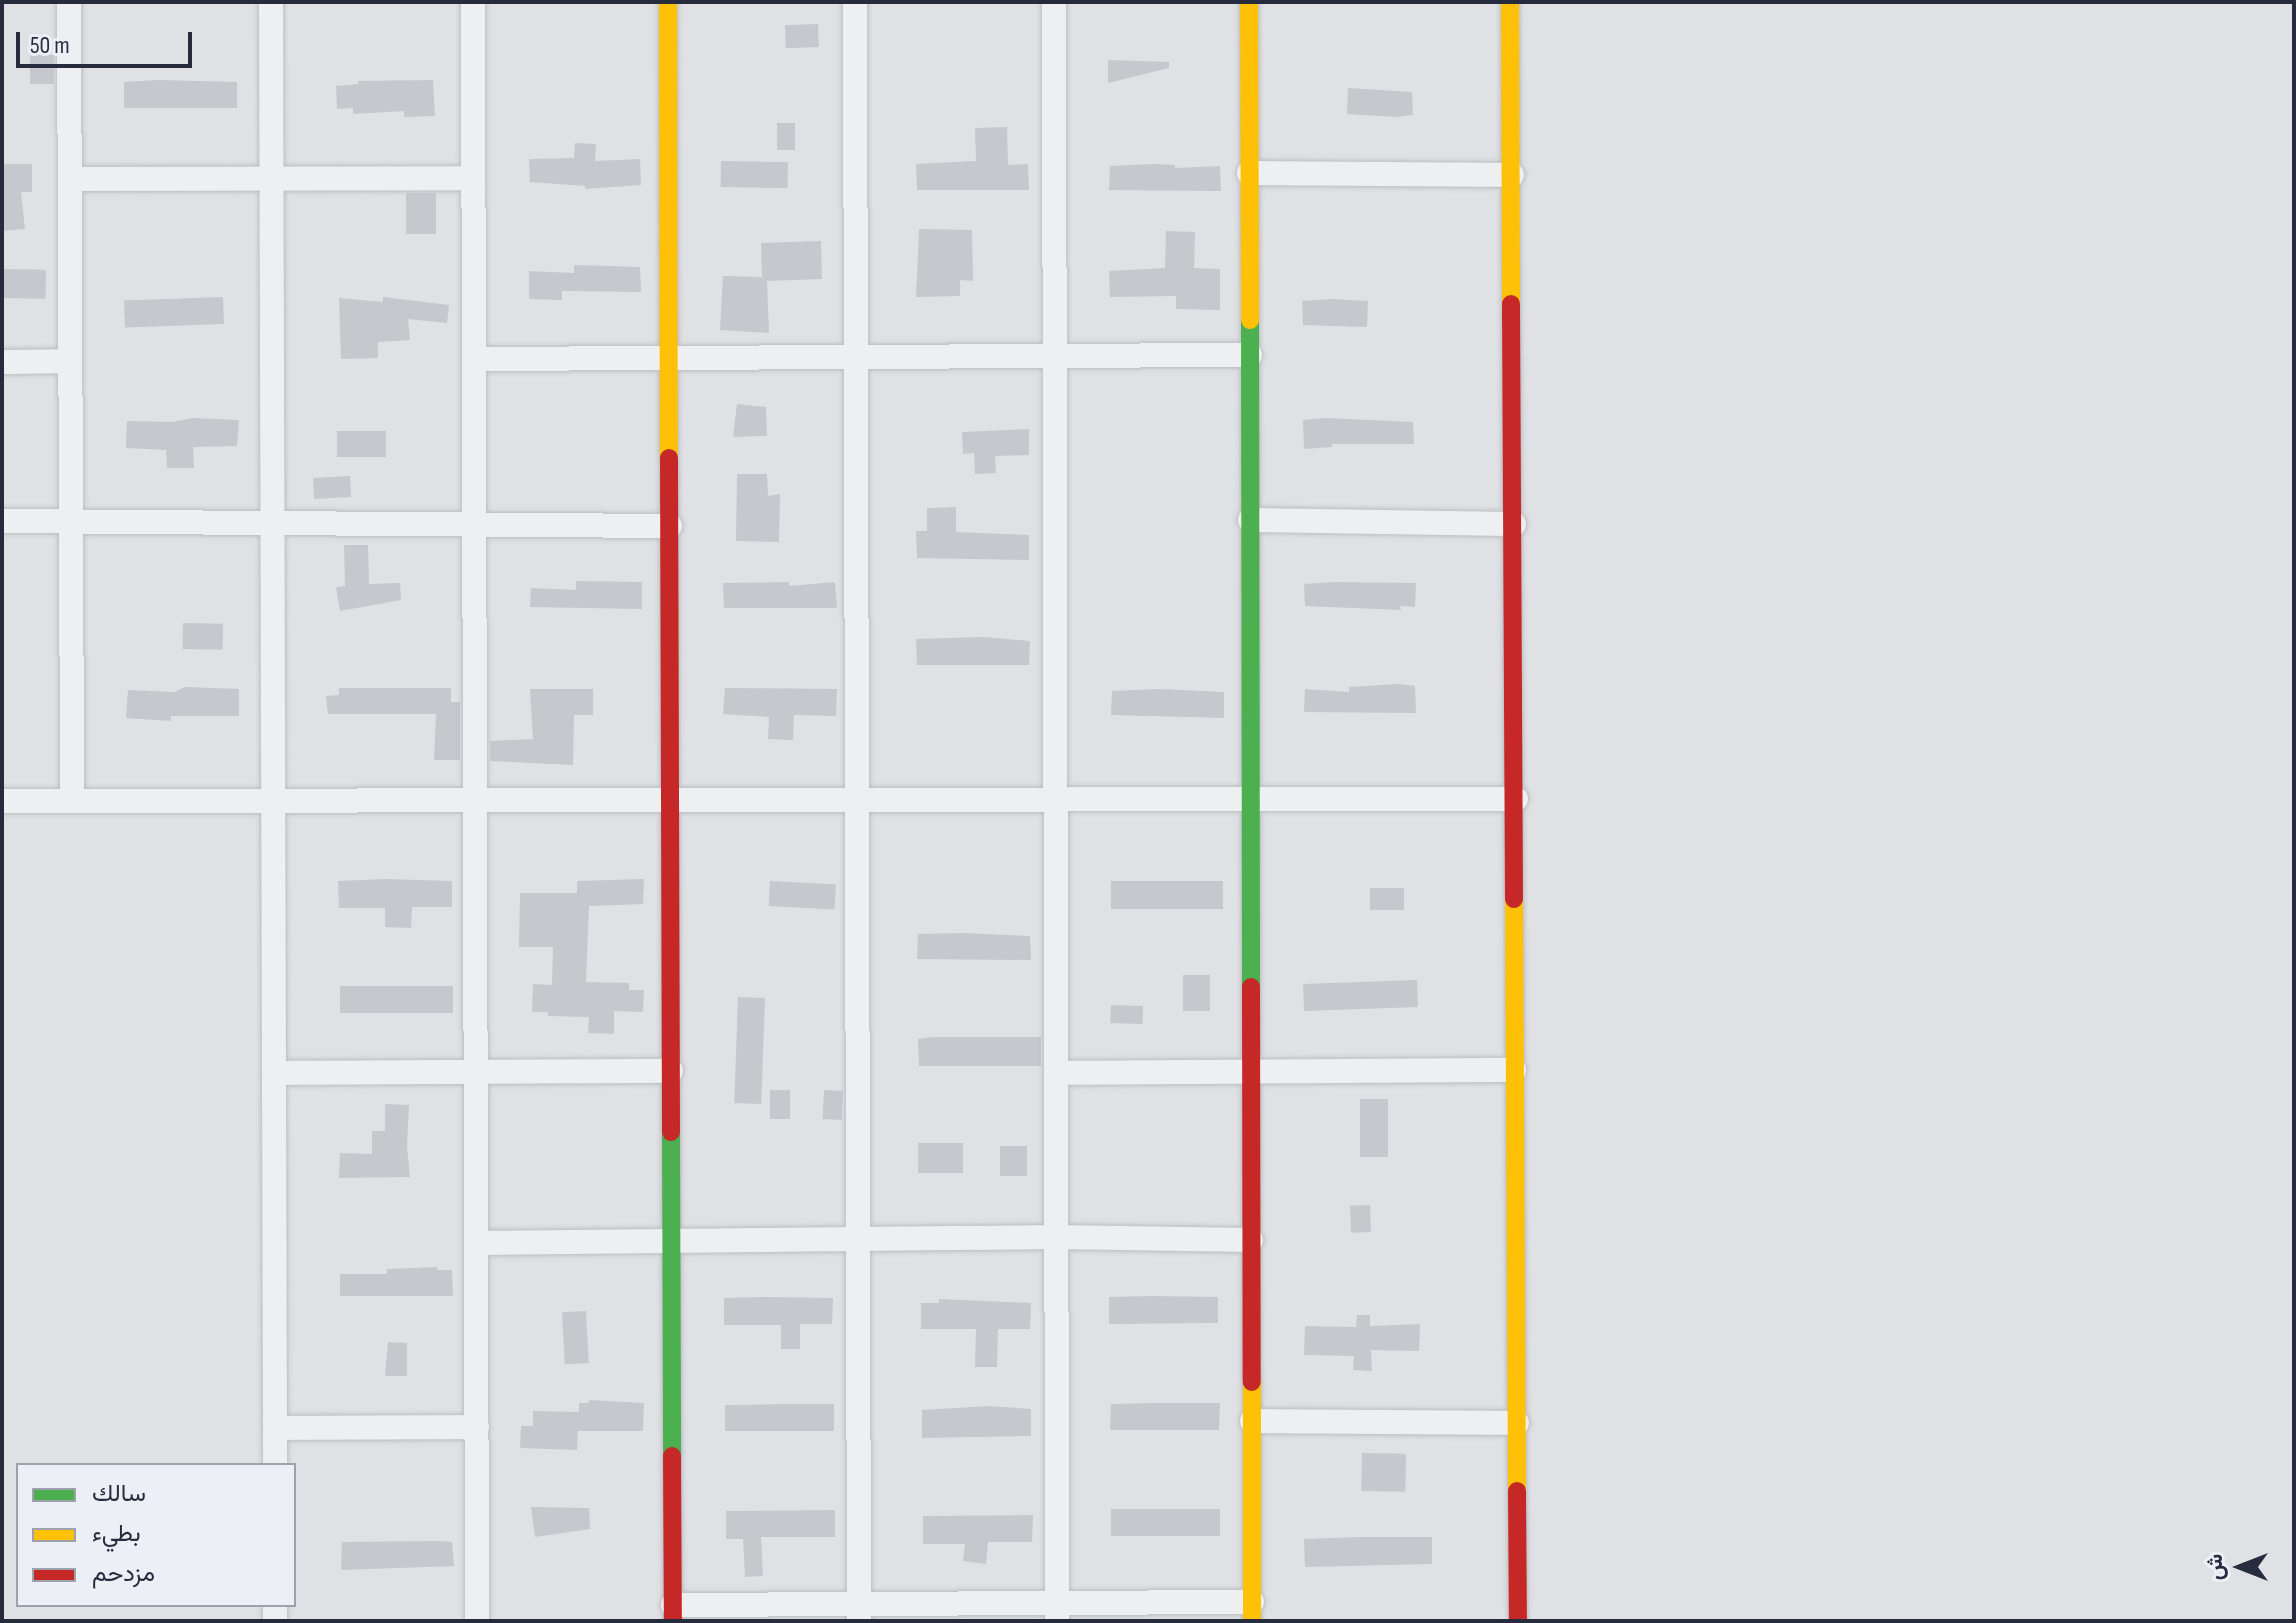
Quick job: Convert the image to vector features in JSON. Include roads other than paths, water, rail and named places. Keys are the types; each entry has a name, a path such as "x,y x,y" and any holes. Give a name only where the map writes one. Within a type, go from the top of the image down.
{"street":[{"path":"69,2 72,801"},
{"path":"271,2 275,1463"},
{"path":"473,2 477,1621"},
{"path":"668,2 673,1613 1252,1611 1249,2"},
{"path":"855,2 859,1612"},
{"path":"1054,2 1057,1611"},
{"path":"1510,2 1518,1621"},
{"path":"1249,173 1512,175"},
{"path":"70,179 473,178"},
{"path":"474,359 1250,355"},
{"path":"2,362 70,361"},
{"path":"1250,520 1514,524"},
{"path":"2,521 670,526"},
{"path":"2,801 1055,797 1516,799"},
{"path":"1056,1073 1514,1070"},
{"path":"274,1073 671,1071"},
{"path":"476,1243 1056,1237 1251,1240"},
{"path":"1252,1421 1517,1423"},
{"path":"275,1428 477,1427"}]}
